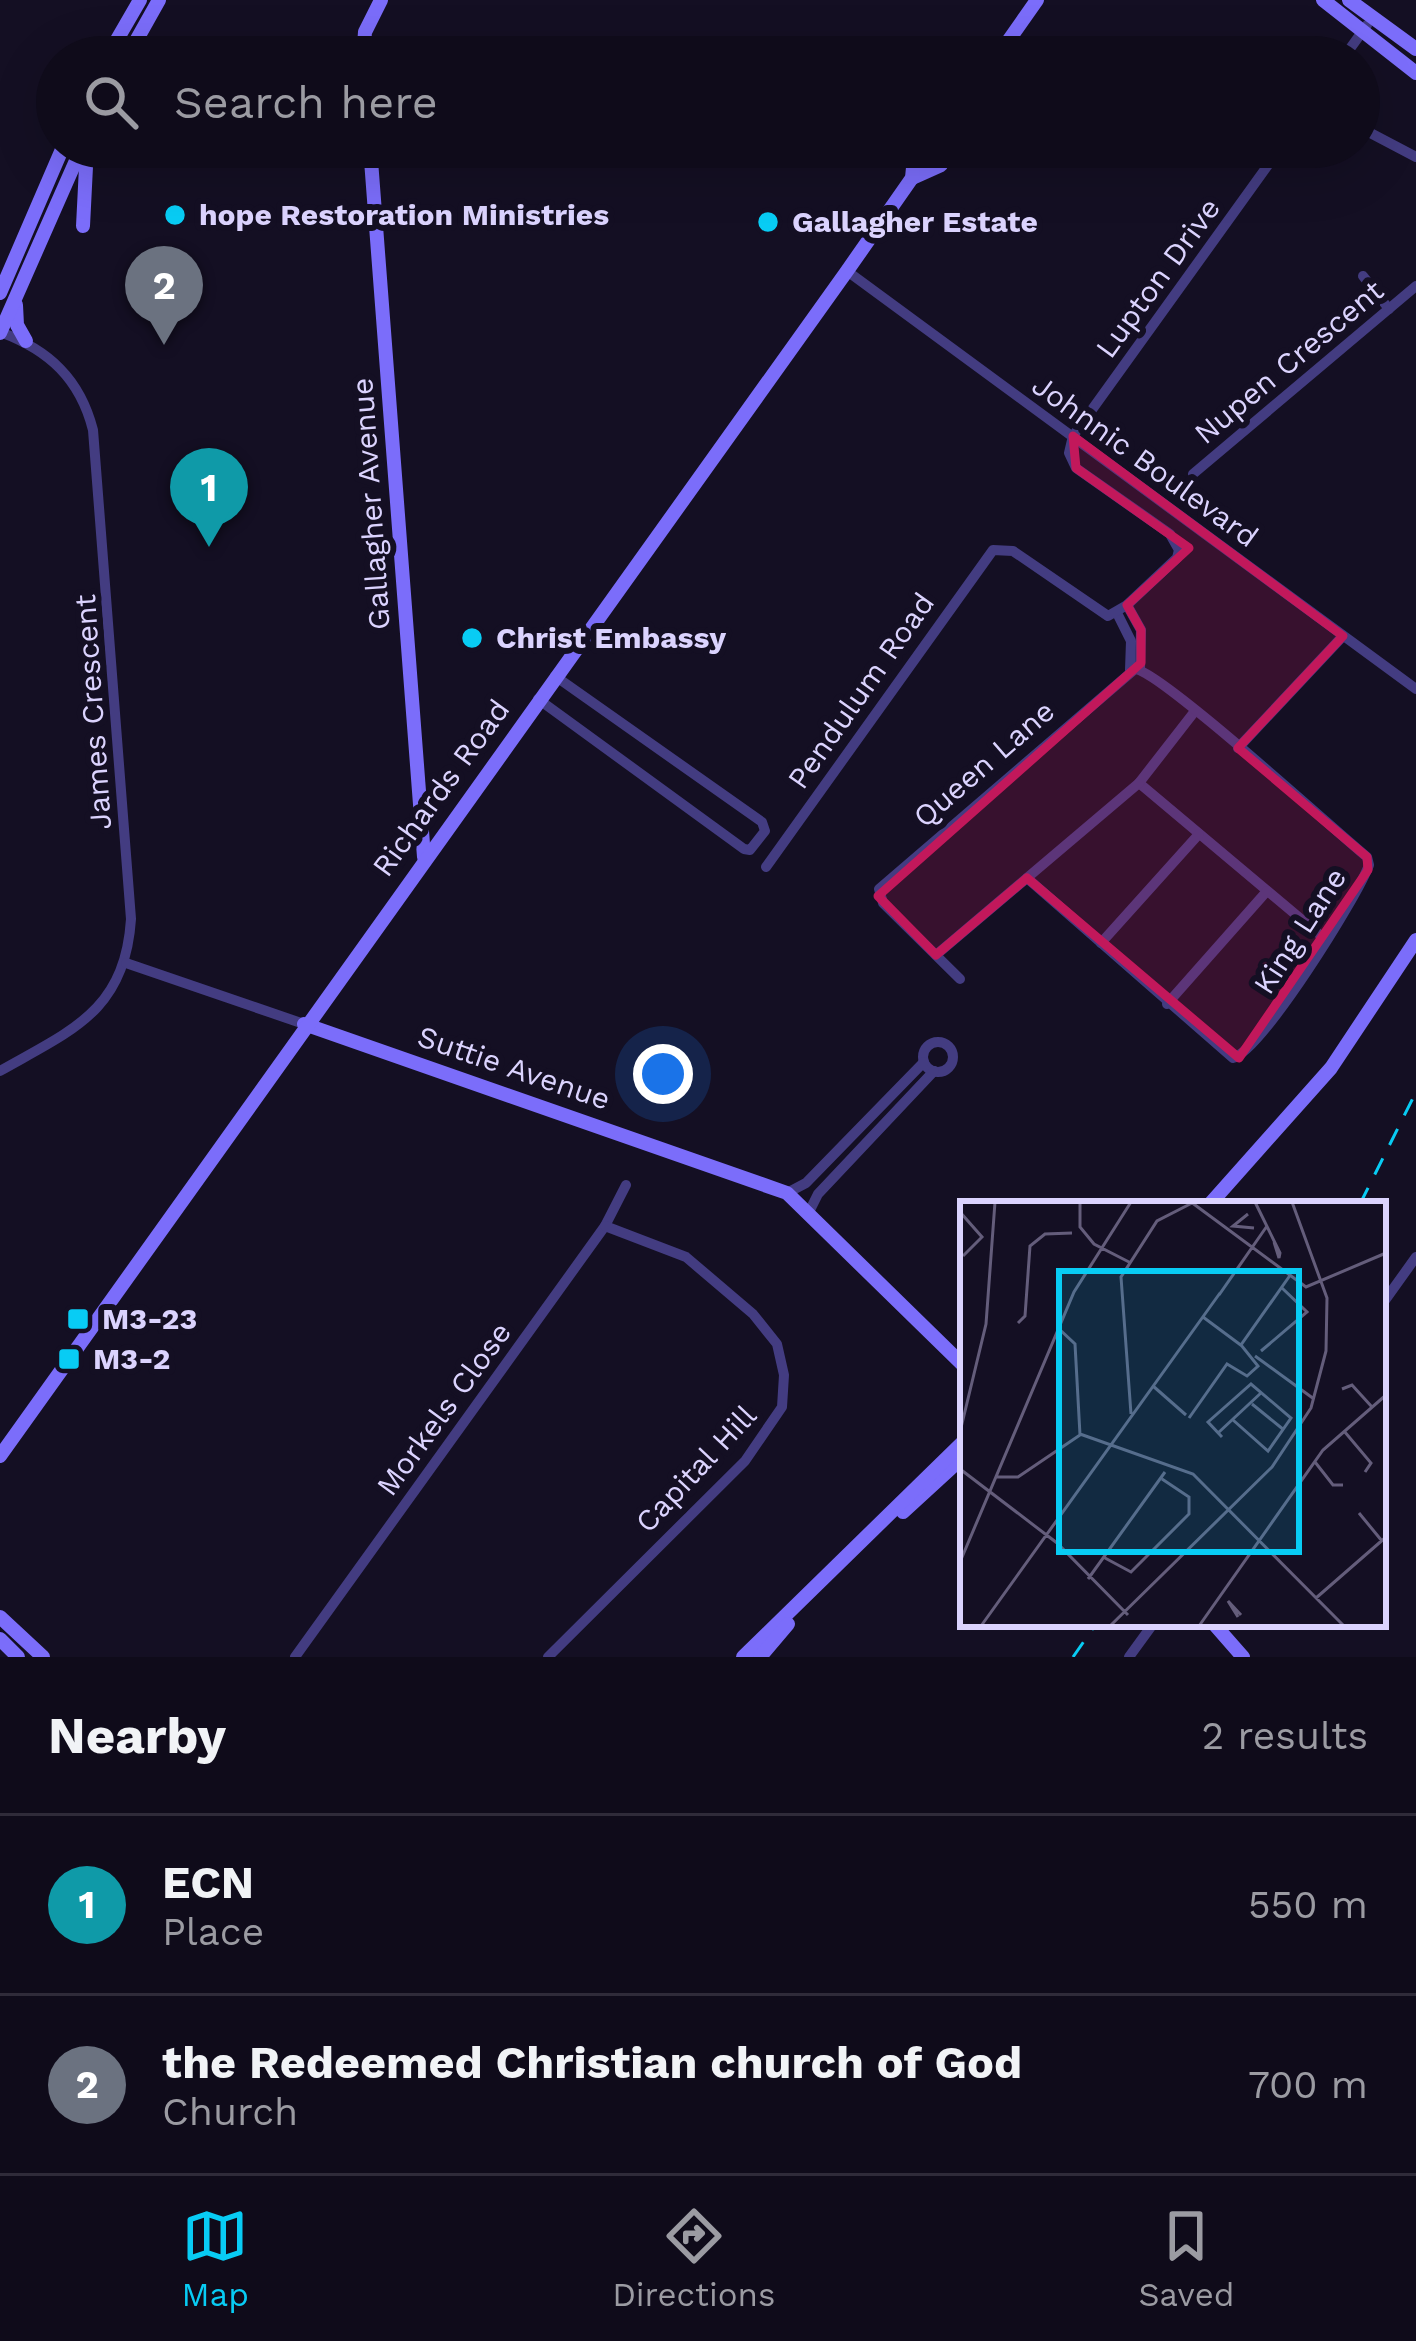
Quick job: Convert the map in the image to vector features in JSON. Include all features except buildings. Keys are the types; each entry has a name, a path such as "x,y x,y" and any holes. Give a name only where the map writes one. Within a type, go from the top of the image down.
{"street":[{"path":"119,36 140,0"},
{"path":"139,36 159,0"},
{"path":"365,36 381,0"},
{"path":"1012,36 1037,0"},
{"path":"1324,0 1416,49"},
{"path":"1349,0 1379,36"},
{"path":"1359,36 1367,24"},
{"path":"1380,37 1416,73"},
{"path":"1380,138 1416,157"},
{"path":"0,293 54,168"},
{"path":"0,333 74,168"},
{"path":"83,226 84,168"},
{"name":"Gallagher Avenue","path":"372,168 424,857"},
{"name":"Richards Road","path":"0,1456 304,1024 847,271 914,168"},
{"name":"Lupton Drive","path":"1073,436 1266,168"},
{"name":"Johnnic Boulevard","path":"847,271 1416,689"},
{"path":"1363,276 1389,309"},
{"name":"Nupen Crescent","path":"1193,474 1416,286"},
{"path":"19,288 17,322 26,341"},
{"name":"James Crescent","path":"0,333 26,341 70,378 93,430 131,906 126,963 115,988 91,1016 0,1071"},
{"path":"960,979 936,956 1139,783 1195,711 1135,669 1131,641 1117,611 1172,563 1179,550 1170,534 1070,462 1073,436"},
{"name":"Pendulum Road","path":"766,866 986,557 1000,548 1012,551 1117,611"},
{"path":"1238,748 1343,636"},
{"name":"Queen Lane","path":"936,956 879,898 879,889 1135,669"},
{"path":"538,699 744,849 750,850 765,831 762,822 555,676"},
{"name":"King Lane","path":"1027,878 1228,1056 1239,1058 1327,940 1369,861 1195,711"},
{"path":"1139,783 1327,940"},
{"path":"1101,943 1199,834"},
{"path":"1167,1004 1267,891"},
{"path":"1213,1201 1331,1068 1416,940"},
{"name":"Suttie Avenue","path":"126,963 787,1193 960,1362"},
{"path":"787,1193 806,1183 929,1066 816,1197 809,1212"},
{"path":"849,1139 861,1149"},
{"name":"Morkels Close","path":"295,1657 605,1226 626,1185"},
{"name":"Capital Hill","path":"548,1657 745,1461 782,1407 784,1376 777,1344 753,1314 686,1257 605,1226"},
{"path":"1386,1299 1416,1257"},
{"name":"Richards Road","path":"0,1446 15,1431"},
{"path":"743,1657 960,1445"},
{"path":"760,1657 960,1460"},
{"path":"0,1617 43,1657"},
{"path":"1130,1657 1151,1627"},
{"path":"1217,1627 1243,1657"},
{"path":"0,1639 18,1657"}],"highlighted area":[{"path":"1073,436 1343,636 1238,748 1367,857 1368,870 1239,1058 1027,878 936,955 878,896 1141,663 1141,630 1127,605 1189,548 1076,468"}],"railway":[{"path":"1362,1201 1416,1092"},
{"path":"1073,1657 1094,1627"}],"place":[{"name":"hope Restoration Ministries","path":"175,215"},
{"name":"Gallagher Estate","path":"768,222"},
{"name":"the Redeemed Christian church of God","path":"164,345"},
{"name":"ECN","path":"209,547"},
{"name":"Christ Embassy","path":"472,638"},
{"name":"M3-23","path":"78,1319"},
{"name":"M3-2","path":"69,1359"}]}
